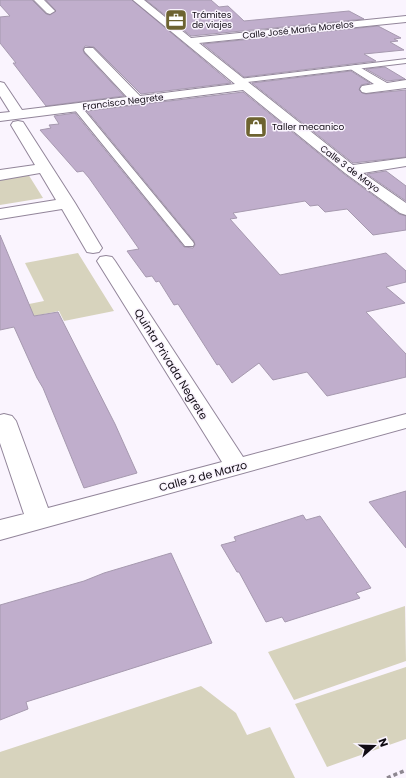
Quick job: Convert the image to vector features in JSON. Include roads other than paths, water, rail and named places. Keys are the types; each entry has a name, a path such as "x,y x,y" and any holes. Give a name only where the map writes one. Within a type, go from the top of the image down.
{"street":[{"path":"39,0 50,12"},
{"name":"Calle 3 de Mayo","path":"138,0 350,170 406,210"},
{"name":"Calle José María Morelos","path":"189,41 406,19"},
{"path":"89,50 136,100"},
{"path":"356,68 386,86"},
{"name":"Francisco Negrete","path":"0,117 18,120 77,108 242,84"},
{"path":"366,90 406,84"},
{"name":"Quinta Privada Negrete","path":"0,86 44,168 68,203 99,254 236,467"},
{"path":"350,170 406,162"},
{"path":"0,175 44,168"},
{"path":"0,214 68,203"},
{"path":"0,422 4,421 39,519"},
{"name":"Calle 2 de Marzo","path":"0,530 406,421"}],"lane":[{"path":"242,84 406,61"},
{"path":"77,108 189,244"}],"place":[{"name":"Trámites de viajes","path":"176,20"},
{"name":"Taller mecanico","path":"256,127"}]}
